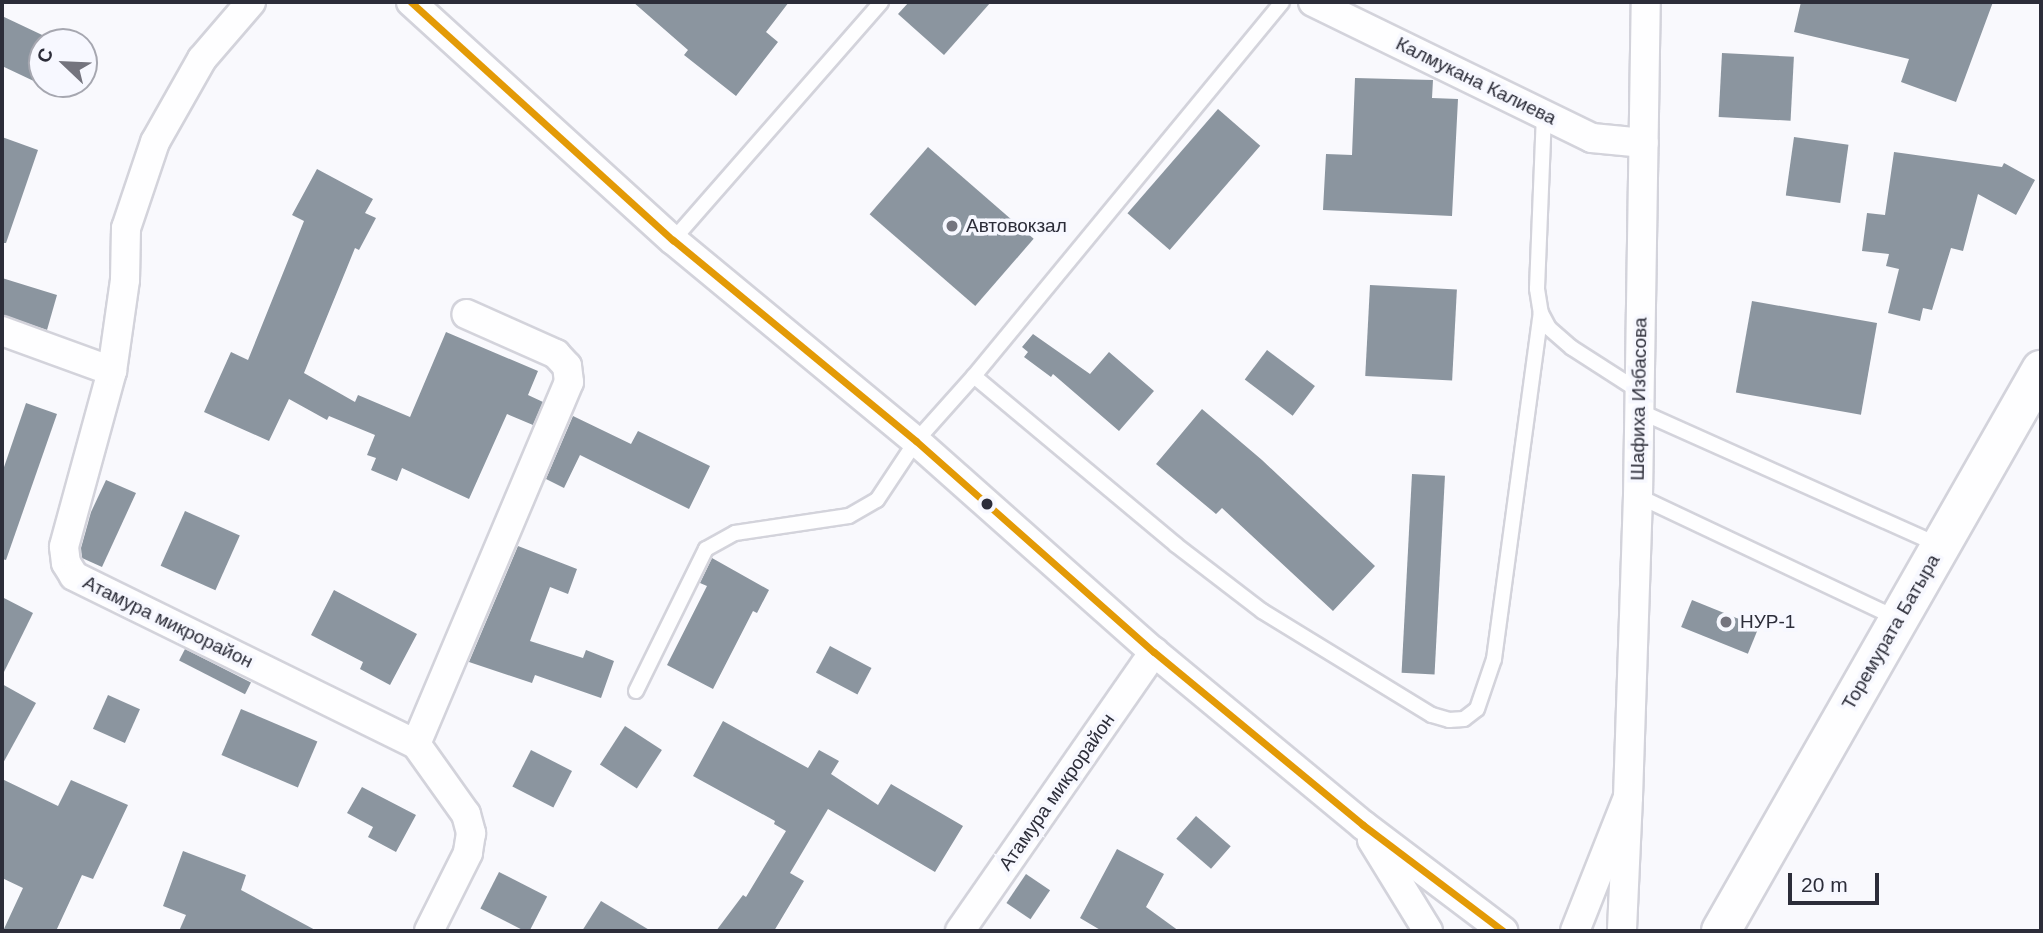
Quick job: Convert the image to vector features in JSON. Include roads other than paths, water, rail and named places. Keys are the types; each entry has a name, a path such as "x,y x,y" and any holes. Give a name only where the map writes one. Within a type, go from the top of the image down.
{"street":[{"name":"Атамура микрорайон","path":"251,2 202,59 155,142 126,228 125,281 112,371 64,547 66,563 74,576 416,744 466,814 471,833 468,853 429,931"},
{"path":"411,2 673,240 916,442 1154,652 1363,825 1503,931"},
{"name":"Калмукана Калиева","path":"1313,2 1592,138 1644,143"},
{"name":"Шафиха Избасова","path":"1622,931 1638,496 1646,2"},
{"path":"416,744 569,382 568,366 556,355 466,314"},
{"path":"2,331 112,371"},
{"name":"Торемурата Батыра","path":"1721,931 2041,370"},
{"name":"Атамура микрорайон","path":"960,931 1154,652"},
{"path":"1574,931 1628,797"},
{"path":"1363,825 1429,931"},
{"path":"1693,931 1740,895"}],"lane":[{"path":"673,240 881,2"},
{"path":"636,691 706,550 735,533 849,516 877,500 916,442 974,376 1282,2"},
{"path":"974,376 1176,545 1262,611 1432,715 1449,720 1464,719 1477,709 1494,659 1541,313 1537,289 1537,253 1544,114"},
{"path":"1541,313 1549,328 1639,401 1940,546"},
{"path":"1638,496 1898,620"}],"place":[{"name":"Автовокзал","path":"952,226"},
{"name":"НУР-1","path":"1726,622"}]}
